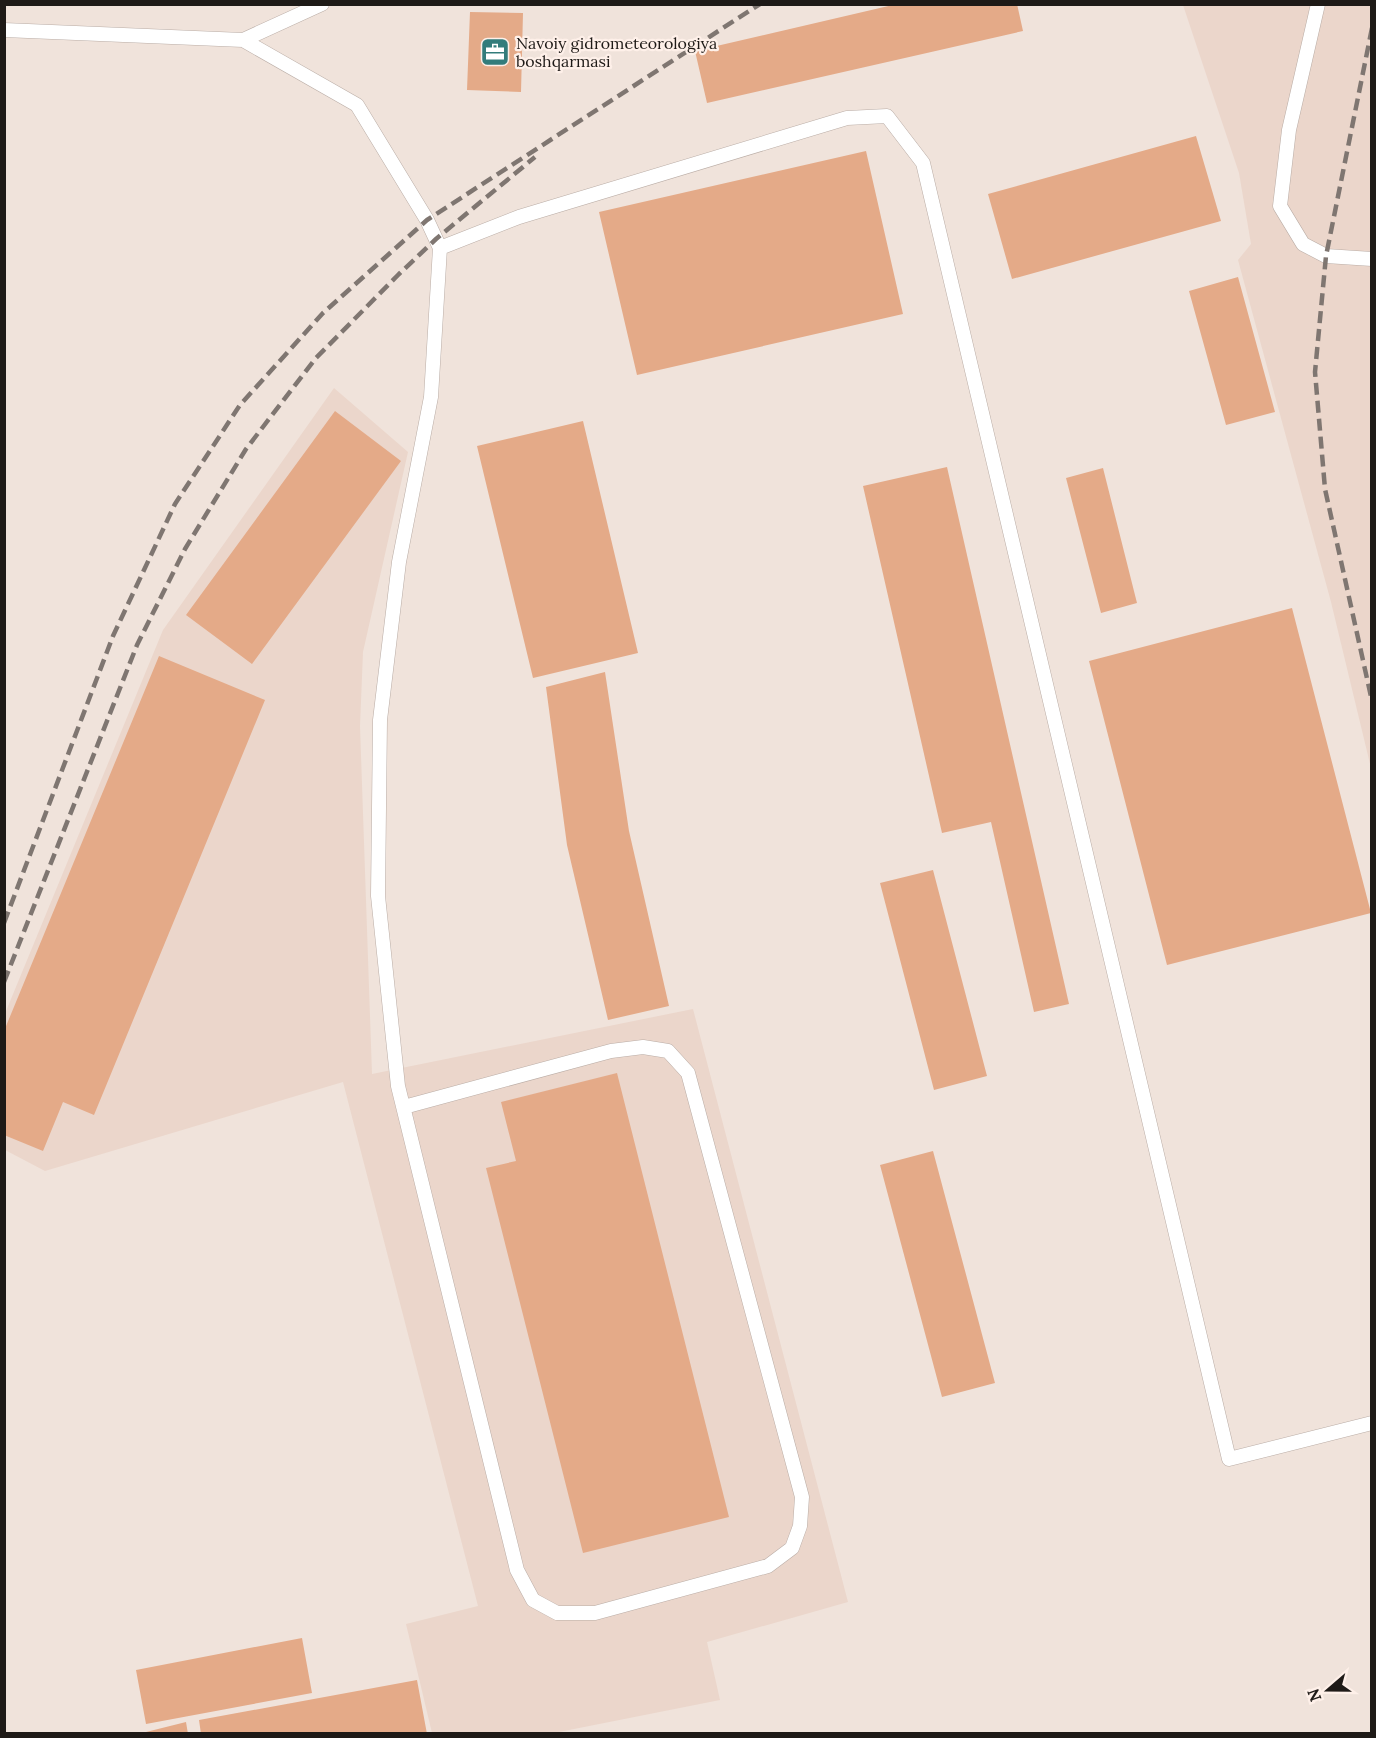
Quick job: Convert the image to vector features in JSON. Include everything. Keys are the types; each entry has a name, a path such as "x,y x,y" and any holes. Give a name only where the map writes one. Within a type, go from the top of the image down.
{"lane":[{"path":"4,30 243,40 322,4"},
{"path":"1318,4 1289,130 1280,206 1303,244 1326,256 1371,259"},
{"path":"243,40 357,105 427,220 440,248 431,397 399,562 380,720 378,896 398,1086 517,1570 533,1600 557,1613 595,1613 768,1566 792,1548 800,1526 802,1497 688,1073 668,1051 643,1047 622,1049 404,1107"},
{"path":"440,248 519,217 847,118 886,116 923,164 1229,1459 1371,1423"}],"shaded area":[{"path":"1183,5 1371,5 1371,768 1331,602 1238,260 1251,244 1239,173"},
{"path":"334,388 408,452 363,652 360,726 372,1074 693,1009 848,1602 707,1642 720,1700 554,1733 432,1733 406,1624 478,1606 343,1082 45,1171 5,1150 4,1016 163,630"}],"building":[{"path":"897,4 1017,4 1023,31 707,103 695,51"},
{"name":"Navoiy gidrometeorologiya boshqarmasi","path":"470,12 523,13 521,92 467,90"},
{"path":"1196,136 1221,221 1012,279 988,194"},
{"path":"866,151 903,314 637,375 599,212"},
{"path":"1238,277 1275,412 1226,425 1189,291"},
{"path":"335,411 401,461 252,664 186,615"},
{"path":"583,421 638,653 533,678 477,446"},
{"path":"947,467 1069,1004 1034,1012 991,822 942,833 863,486"},
{"path":"1103,468 1137,603 1101,613 1066,478"},
{"path":"1292,608 1371,913 1167,965 1089,661"},
{"path":"159,656 265,700 94,1115 63,1102 43,1151 4,1135 4,1031"},
{"path":"605,672 629,831 669,1006 608,1020 567,845 546,687"},
{"path":"933,870 987,1076 934,1090 880,883"},
{"path":"617,1073 729,1517 583,1553 486,1168 516,1161 501,1102"},
{"path":"933,1151 995,1383 942,1397 880,1165"},
{"path":"302,1638 312,1693 146,1724 136,1670"},
{"path":"417,1680 427,1734 201,1734 199,1720"},
{"path":"186,1722 188,1734 142,1733"}],"railway":[{"path":"4,923 113,636 175,504 240,405 323,313 427,220 760,4"},
{"path":"1372,28 1326,256 1315,372 1325,489 1372,701"},
{"path":"4,982 137,645 185,549 246,449 316,358 399,274 436,239 535,157"}],"place":[{"name":"Navoiy gidrometeorologiya boshqarmasi","path":"495,52"}]}
